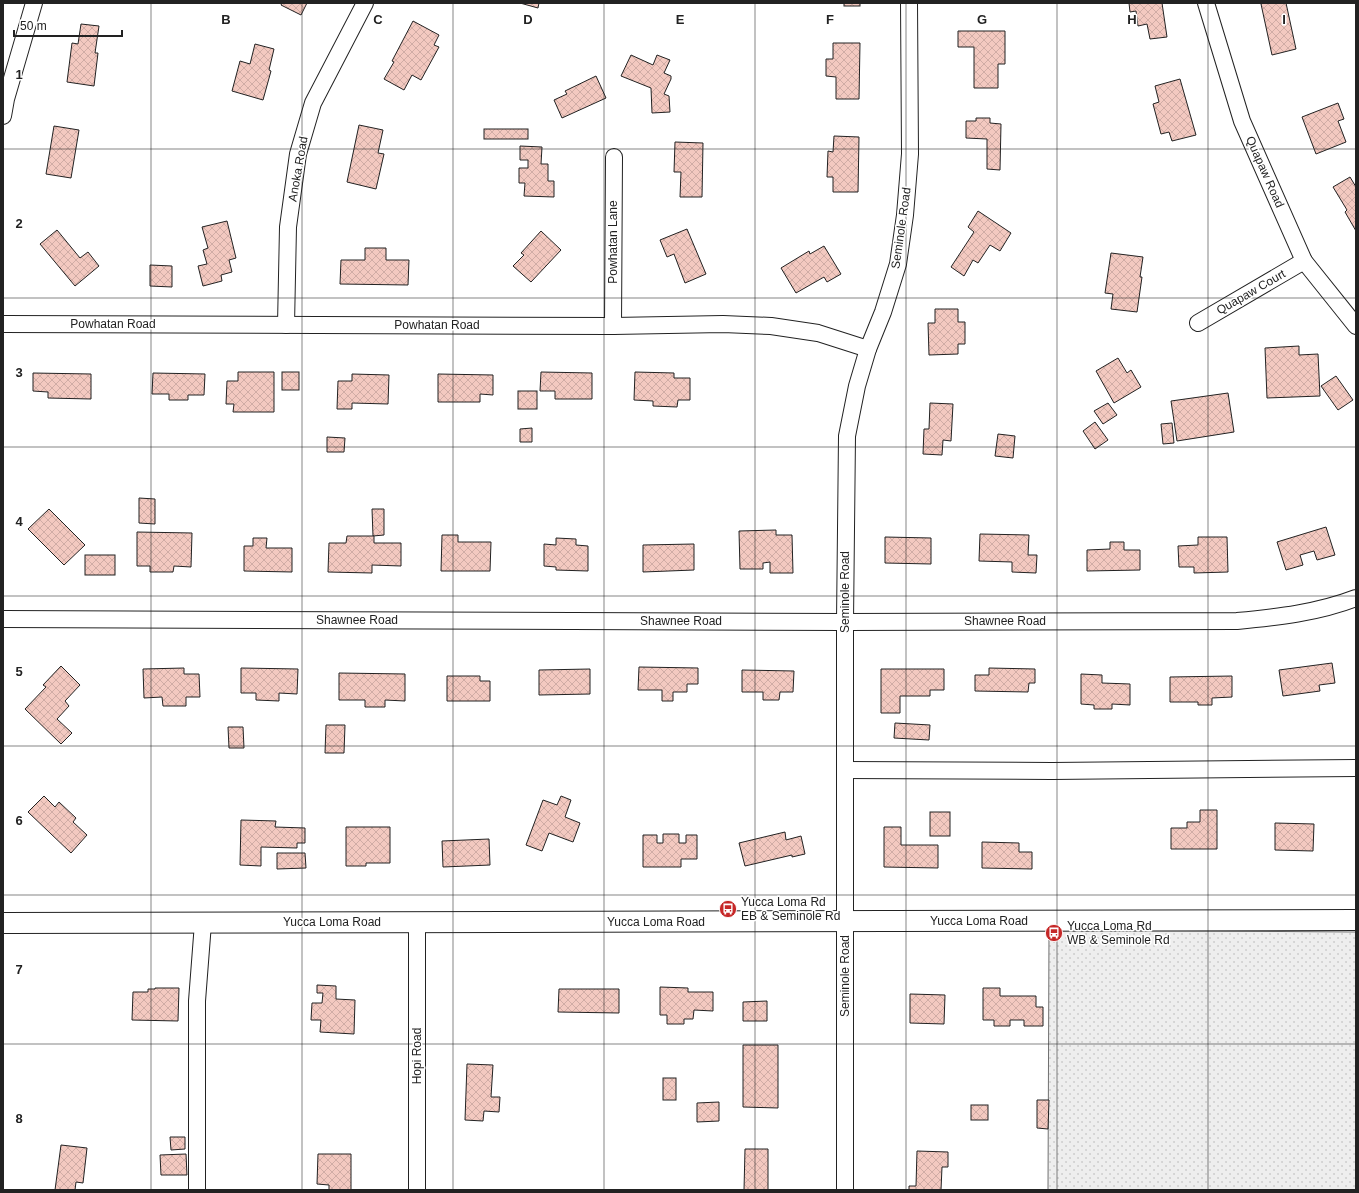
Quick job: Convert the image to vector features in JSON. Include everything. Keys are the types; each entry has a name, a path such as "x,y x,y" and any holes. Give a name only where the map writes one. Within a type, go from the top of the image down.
{"main road":[{"name":"Yucca Loma Road","path":"3,923 1356,920"}],"street":[{"path":"3,116 6,99 34,3"},
{"name":"Anoka Road","path":"286,325 288,227 298,154 313,102 365,3"},
{"name":"Seminole Road","path":"845,1190 845,622 847,436 857,386 868,349 883,312 898,264 905,215 910,154 909,3"},
{"name":"Quapaw Road","path":"1206,3 1242,121 1304,261 1356,326"},
{"name":"Powhatan Lane","path":"613,326 614,157"},
{"name":"Quapaw Court","path":"1198,323 1304,261"},
{"name":"Powhatan Road","path":"3,324 613,326 722,324 771,326 818,333 868,349"},
{"name":"Shawnee Road","path":"3,619 845,622 1237,621 1295,615 1337,605 1356,598"},
{"path":"845,770 1052,771 1356,768"},
{"name":"Hopi Road","path":"417,922 417,1190"},
{"path":"197,1190 197,1001 203,923"}],"shaded area":[{"path":"1049,930 1356,932 1356,1190 1048,1190"}],"building":[{"path":"282,3 307,3 301,15 281,5"},
{"path":"520,3 539,3 538,8"},
{"path":"844,3 860,3 860,6 844,6"},
{"path":"1129,3 1162,3 1167,37 1150,39 1147,24 1138,26 1136,11 1130,12"},
{"path":"1286,3 1296,49 1272,55 1261,4"},
{"path":"413,21 439,35 434,45 439,47 421,80 412,75 404,90 384,79 394,62 392,61"},
{"path":"81,24 99,26 95,53 98,53 94,86 67,82 72,43 78,44"},
{"path":"958,31 1005,31 1005,64 998,64 998,88 974,88 974,47 958,47"},
{"path":"833,43 860,43 859,99 836,99 836,77 826,76 826,59 833,59"},
{"path":"255,44 274,49 269,70 271,71 263,100 232,91 240,61 250,64"},
{"path":"631,55 653,65 657,55 670,60 664,73 671,76 671,79 664,94 669,96 670,112 652,113 651,88 621,76"},
{"path":"596,76 606,98 562,118 554,100 567,94 565,91"},
{"path":"1180,79 1196,135 1172,141 1169,132 1161,134 1153,104 1159,102 1155,86"},
{"path":"1338,103 1344,119 1338,121 1346,142 1316,154 1302,117"},
{"path":"976,118 990,118 990,123 1001,124 1000,170 987,169 987,139 966,138 966,121 976,121"},
{"path":"359,125 383,130 378,153 384,154 376,189 347,182"},
{"path":"54,126 79,130 71,178 46,174"},
{"path":"484,129 528,129 528,139 484,139"},
{"path":"834,136 859,137 858,192 833,192 833,177 827,177 828,151 833,152"},
{"path":"675,142 703,143 702,197 680,197 681,172 674,172"},
{"path":"520,146 542,147 541,164 548,164 548,181 554,181 554,197 524,196 525,183 519,183 519,168 528,168 528,160 520,160"},
{"path":"1350,177 1356,187 1356,231 1345,212 1347,210 1333,187"},
{"path":"978,211 1011,233 1000,251 990,245 978,263 973,260 964,276 951,267 974,232 968,227"},
{"path":"227,221 236,258 229,260 232,272 221,275 222,281 203,286 198,266 207,264 203,250 208,248 202,227"},
{"path":"687,229 706,274 685,283 674,254 667,257 660,240"},
{"path":"57,230 80,258 88,252 99,266 75,286 40,244"},
{"path":"541,231 561,250 531,282 513,266 524,255 521,253"},
{"path":"824,246 841,274 827,282 824,277 796,293 781,268 809,251 810,254"},
{"path":"365,248 386,248 386,260 409,260 408,285 340,284 341,260 365,260"},
{"path":"1111,253 1143,257 1137,312 1111,309 1113,294 1105,293"},
{"path":"150,265 172,266 172,287 150,286"},
{"path":"935,309 958,309 958,322 965,322 965,344 958,344 958,354 929,355 928,323 935,323"},
{"path":"1299,346 1299,355 1318,354 1320,396 1267,398 1265,348"},
{"path":"1118,358 1127,373 1131,370 1141,387 1114,403 1096,371"},
{"path":"238,372 274,372 274,412 233,412 234,404 226,404 227,381 238,381"},
{"path":"282,372 299,372 299,390 282,390"},
{"path":"541,372 592,373 592,399 555,399 555,391 540,391"},
{"path":"635,372 674,373 674,378 690,378 690,400 678,400 677,407 653,406 653,401 634,400"},
{"path":"33,373 91,374 91,399 48,398 48,392 33,391"},
{"path":"153,373 205,374 204,395 188,395 188,400 169,400 169,394 152,394"},
{"path":"352,374 389,375 388,404 352,403 352,409 337,409 338,381 352,381"},
{"path":"438,374 493,375 493,395 480,394 480,402 438,402"},
{"path":"1336,376 1353,400 1338,410 1321,386"},
{"path":"518,391 537,391 537,409 518,409"},
{"path":"1228,393 1234,432 1177,441 1171,401"},
{"path":"930,403 953,404 951,441 943,440 942,455 923,454 924,429 929,429"},
{"path":"1108,403 1117,415 1103,424 1094,411"},
{"path":"1095,422 1108,440 1095,449 1083,431"},
{"path":"1172,423 1174,443 1163,444 1161,424"},
{"path":"532,428 532,442 520,442 520,429"},
{"path":"998,434 1015,436 1013,458 995,456"},
{"path":"327,437 345,438 344,452 327,452"},
{"path":"139,498 155,499 155,524 139,523"},
{"path":"49,509 85,545 64,565 28,529"},
{"path":"372,509 384,509 384,535 373,536"},
{"path":"1326,527 1335,555 1317,560 1314,551 1300,555 1303,565 1286,570 1277,542"},
{"path":"776,530 776,535 792,535 793,573 770,573 770,562 763,563 763,569 740,569 739,531"},
{"path":"137,532 192,533 191,567 174,566 173,572 150,572 150,566 137,566"},
{"path":"980,534 1029,535 1028,555 1037,555 1036,573 1012,572 1012,562 979,561"},
{"path":"442,535 458,535 458,542 491,542 490,571 441,571"},
{"path":"347,536 374,536 374,543 401,543 401,566 372,565 372,573 328,572 329,543 346,543"},
{"path":"885,537 931,538 931,564 885,563"},
{"path":"1198,537 1227,537 1228,572 1194,573 1194,567 1179,567 1178,546 1198,545"},
{"path":"253,538 267,538 266,548 292,548 292,572 244,571 244,546 253,546"},
{"path":"556,538 576,539 576,545 588,546 588,571 556,570 556,567 544,566 544,544 556,545"},
{"path":"1110,542 1124,542 1124,550 1140,550 1140,570 1087,571 1087,550 1110,549"},
{"path":"694,544 694,570 643,572 643,545"},
{"path":"85,555 115,555 115,575 85,575"},
{"path":"1332,663 1335,683 1319,685 1320,691 1283,696 1279,670"},
{"path":"61,666 80,685 65,701 69,706 57,719 72,733 61,744 25,709 46,687 43,685"},
{"path":"639,667 698,668 698,684 687,684 687,692 673,692 673,701 662,701 662,690 638,690"},
{"path":"184,668 184,674 199,674 200,697 186,697 186,706 163,706 162,697 144,698 143,669"},
{"path":"241,668 298,669 297,694 279,693 279,701 256,700 256,693 241,693"},
{"path":"989,668 1035,669 1035,683 1029,683 1028,692 975,691 975,675 989,675"},
{"path":"590,669 590,694 539,695 539,670"},
{"path":"881,669 944,669 944,690 930,690 930,696 900,696 900,713 881,713"},
{"path":"742,670 794,671 793,692 780,692 779,700 763,700 763,692 742,692"},
{"path":"339,673 405,674 405,701 385,700 385,707 365,707 365,700 339,700"},
{"path":"1081,674 1102,675 1102,683 1130,684 1130,705 1112,704 1112,709 1094,709 1094,705 1081,704"},
{"path":"447,676 480,676 480,681 490,681 490,701 447,701"},
{"path":"1232,676 1232,697 1212,698 1212,705 1198,705 1198,702 1170,702 1170,677"},
{"path":"895,723 930,725 929,740 894,738"},
{"path":"326,725 345,725 344,753 325,753"},
{"path":"228,727 243,727 244,748 229,748"},
{"path":"44,796 55,807 59,802 76,818 73,822 87,835 71,853 28,812"},
{"path":"561,796 571,800 565,817 580,823 573,842 549,833 542,851 526,845 543,800 557,805"},
{"path":"1200,810 1217,810 1217,849 1171,849 1171,828 1187,828 1187,822 1200,822"},
{"path":"930,812 950,812 950,836 930,836"},
{"path":"241,820 276,821 275,827 305,828 305,843 297,843 297,848 261,847 261,866 240,865"},
{"path":"1275,823 1314,824 1313,851 1275,850"},
{"path":"346,827 390,827 390,863 366,863 366,866 346,866"},
{"path":"884,827 901,827 901,845 938,845 938,868 884,867"},
{"path":"785,832 786,840 801,836 805,854 792,857 792,855 745,866 739,843"},
{"path":"663,834 679,834 679,843 686,843 686,835 697,835 697,859 681,859 681,867 643,867 643,835 657,835 657,843 663,843"},
{"path":"489,839 490,865 443,867 442,841"},
{"path":"982,842 1019,843 1019,852 1032,852 1032,869 982,868"},
{"path":"277,853 305,853 306,868 277,869"},
{"path":"317,985 336,986 336,999 355,1000 354,1034 320,1032 321,1020 311,1020 312,1003 322,1003 323,993 317,993"},
{"path":"660,987 688,988 688,992 713,992 713,1011 694,1010 693,1019 684,1019 684,1024 667,1024 667,1015 660,1015"},
{"path":"179,988 178,1021 132,1020 133,992 148,992 148,989"},
{"path":"983,988 1000,988 1000,996 1036,996 1036,1007 1043,1007 1043,1026 1024,1026 1024,1020 1010,1020 1010,1026 994,1026 994,1020 983,1020"},
{"path":"559,989 619,989 619,1013 558,1012"},
{"path":"910,994 945,995 944,1024 910,1023"},
{"path":"767,1001 767,1021 743,1021 743,1002"},
{"path":"743,1045 778,1045 778,1108 743,1107"},
{"path":"467,1064 493,1065 491,1097 500,1097 499,1112 484,1111 483,1121 465,1120"},
{"path":"663,1078 676,1078 676,1100 663,1100"},
{"path":"1037,1100 1049,1100 1048,1129 1037,1128"},
{"path":"719,1102 719,1121 697,1122 697,1103"},
{"path":"971,1105 988,1105 988,1120 971,1120"},
{"path":"170,1137 185,1137 185,1149 171,1150"},
{"path":"61,1145 87,1148 83,1183 76,1182 75,1190 55,1190"},
{"path":"745,1149 768,1149 768,1190 744,1190"},
{"path":"917,1151 948,1152 948,1167 942,1167 941,1190 909,1190 909,1186 916,1186"},
{"path":"186,1154 187,1175 161,1175 160,1155"},
{"path":"318,1154 351,1154 351,1190 329,1190 329,1185 317,1184"}],"place":[{"name":"Yucca Loma Rd EB & Seminole Rd","path":"728,909"},
{"name":"Yucca Loma Rd WB & Seminole Rd","path":"1054,933"}]}
